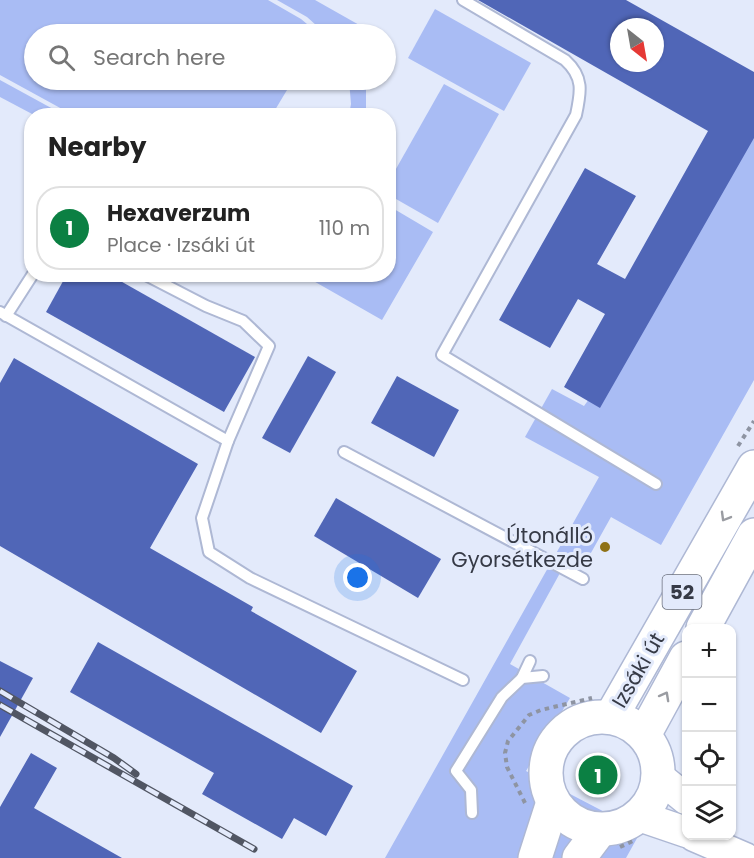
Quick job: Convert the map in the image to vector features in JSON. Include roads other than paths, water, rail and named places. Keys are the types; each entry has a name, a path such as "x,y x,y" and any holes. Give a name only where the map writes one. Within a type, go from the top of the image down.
{"main road":[{"name":"Izsáki út","path":"603,706 745,458"},
{"name":"52","path":"705,624 754,535"},
{"name":"Izsáki út","path":"644,735 682,667"},
{"path":"535,858 539,806 548,789 545,775 547,761 555,742 570,726 597,717 603,706 644,735 656,754 658,777 652,798 639,816 625,825 600,830 578,824 560,811 539,806"},
{"path":"579,858 600,830"}],"street":[{"path":"658,777 682,795"},
{"path":"639,816 682,830"},
{"path":"703,840 746,858"},
{"path":"734,840 754,858"}],"lane":[{"path":"463,0 565,60 574,68 580,87 576,115 442,355 656,484"},
{"path":"27,282 3,314 228,441"},
{"path":"160,282 206,306 243,321 269,346 228,441 202,518 209,552 250,578 463,680"},
{"path":"344,452 583,579"},
{"path":"472,813 471,790 456,771 502,697 522,678 530,661"},
{"path":"522,678 543,676"}],"railway":[{"path":"0,691 114,758 136,774"},
{"path":"0,705 254,849"}],"place":[{"name":"Útonálló Gyorsétkezde","path":"605,547"},
{"name":"Hexaverzum","path":"598,775"}]}
